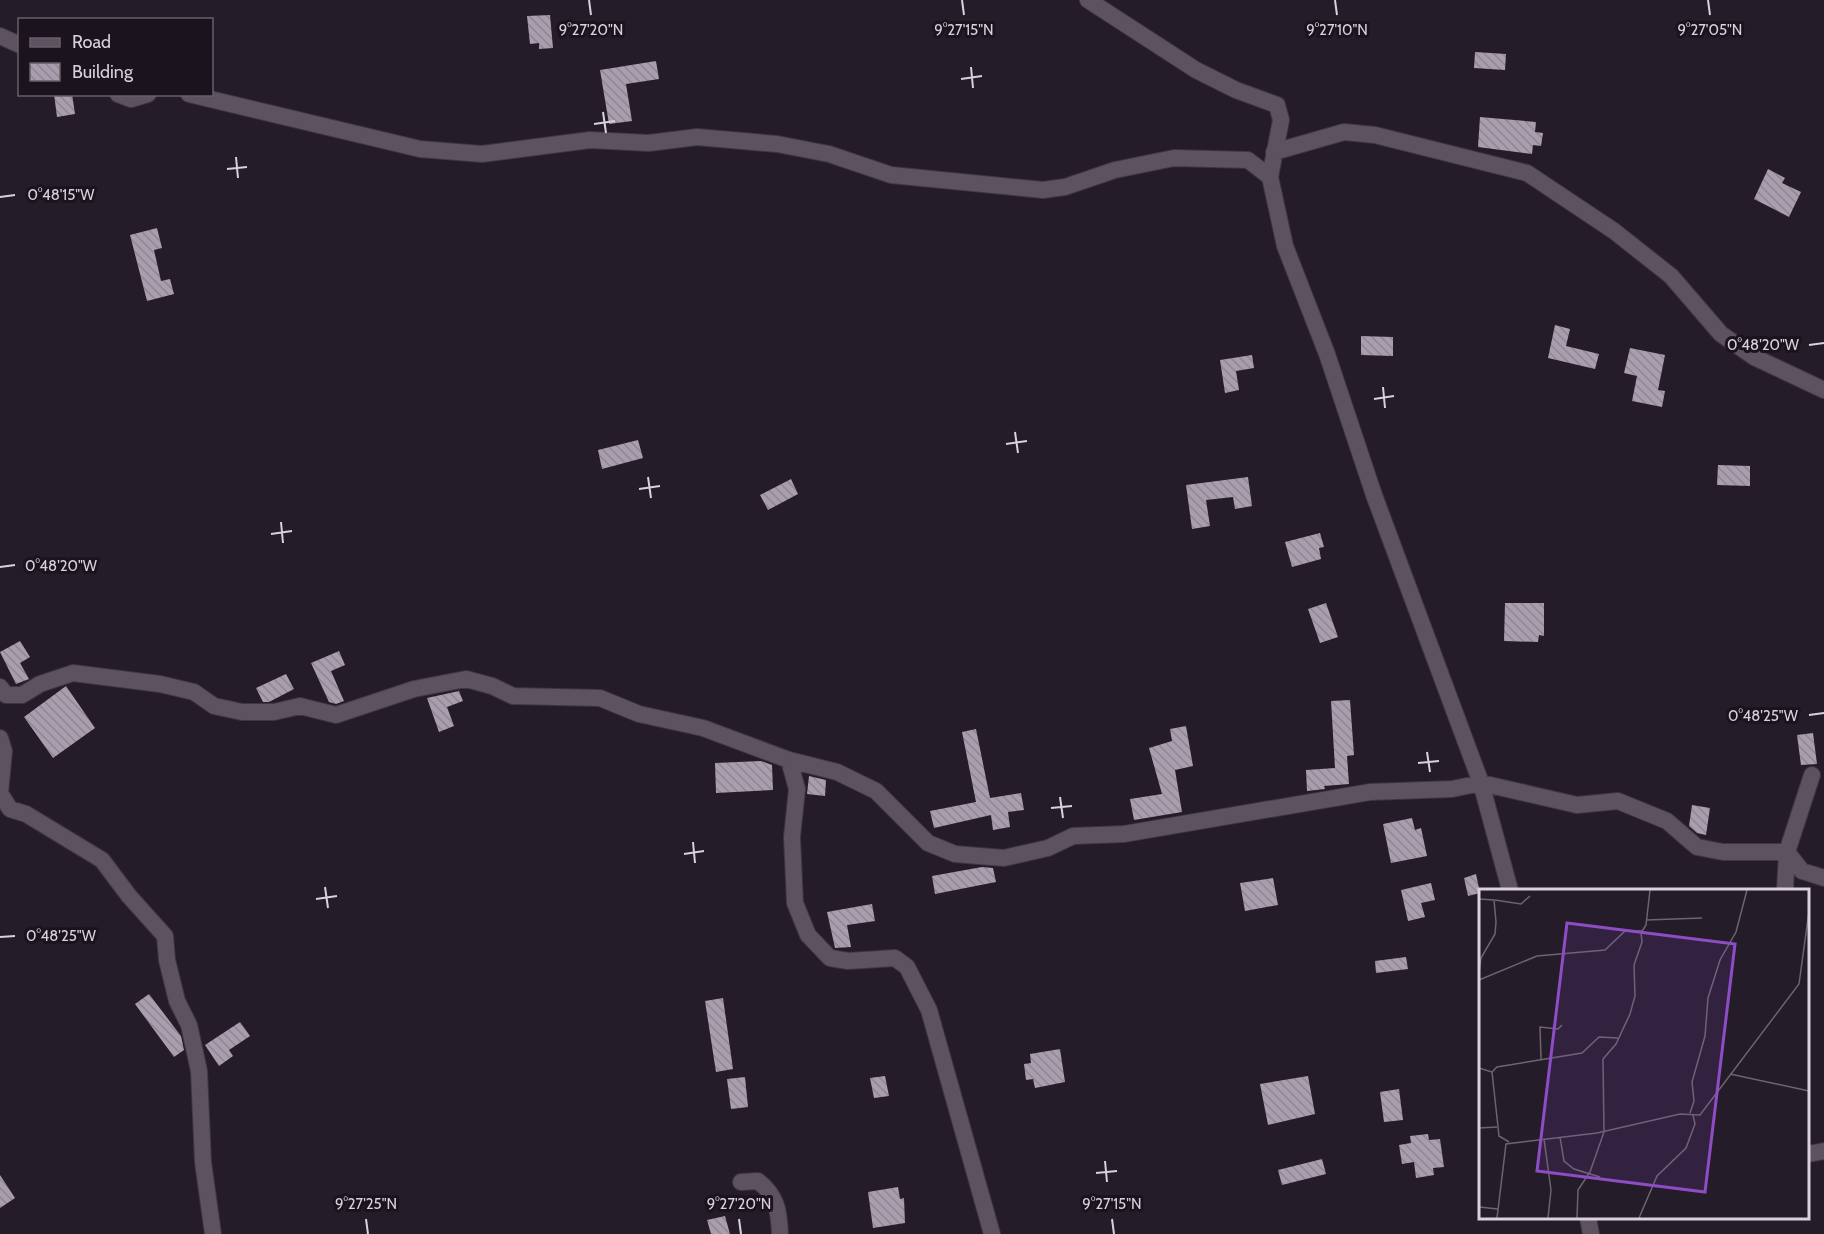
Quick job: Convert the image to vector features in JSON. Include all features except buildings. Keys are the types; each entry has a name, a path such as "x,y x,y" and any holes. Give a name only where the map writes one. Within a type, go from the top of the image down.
{"street":[{"path":"1088,0 1196,70 1236,90 1277,105 1281,120 1270,177 1285,246 1327,354 1374,495 1481,783 1509,889"},
{"path":"0,36 18,44"},
{"path":"124,96 132,99 142,96"},
{"path":"197,96 420,149 482,154 590,140 649,143 697,137 777,144 829,154 891,175 1032,189 1065,187 1115,170 1174,158 1248,160 1270,177"},
{"path":"1274,152 1344,132 1375,135 1527,174 1614,231 1671,276 1721,334 1754,357 1824,390"},
{"path":"0,687 6,695 22,695 40,684 74,674 171,686 194,692 214,705 242,712 274,712 300,706 336,715 414,689 466,679 492,686 513,696 600,698 639,714 703,728 789,760 837,772 876,791 928,843 955,854 1004,858 1048,848 1073,836 1124,834 1370,792 1452,789 1481,783 1577,805 1618,801 1667,821 1697,847 1723,852 1787,852"},
{"path":"0,738 4,751 0,793 10,809 42,824 102,860 129,896 165,936 167,960 177,1001 189,1025 199,1071 203,1162 213,1234"},
{"path":"789,760 797,789 792,837 795,903 808,935 830,958 848,961 895,958 907,967 929,1010 993,1234"},
{"path":"1785,889 1787,852 1812,775"},
{"path":"1787,852 1802,871 1824,878"},
{"path":"1809,1154 1824,1151"},
{"path":"741,1182 758,1181 768,1189 779,1207 780,1234"},
{"path":"1588,1219 1591,1234"}]}
